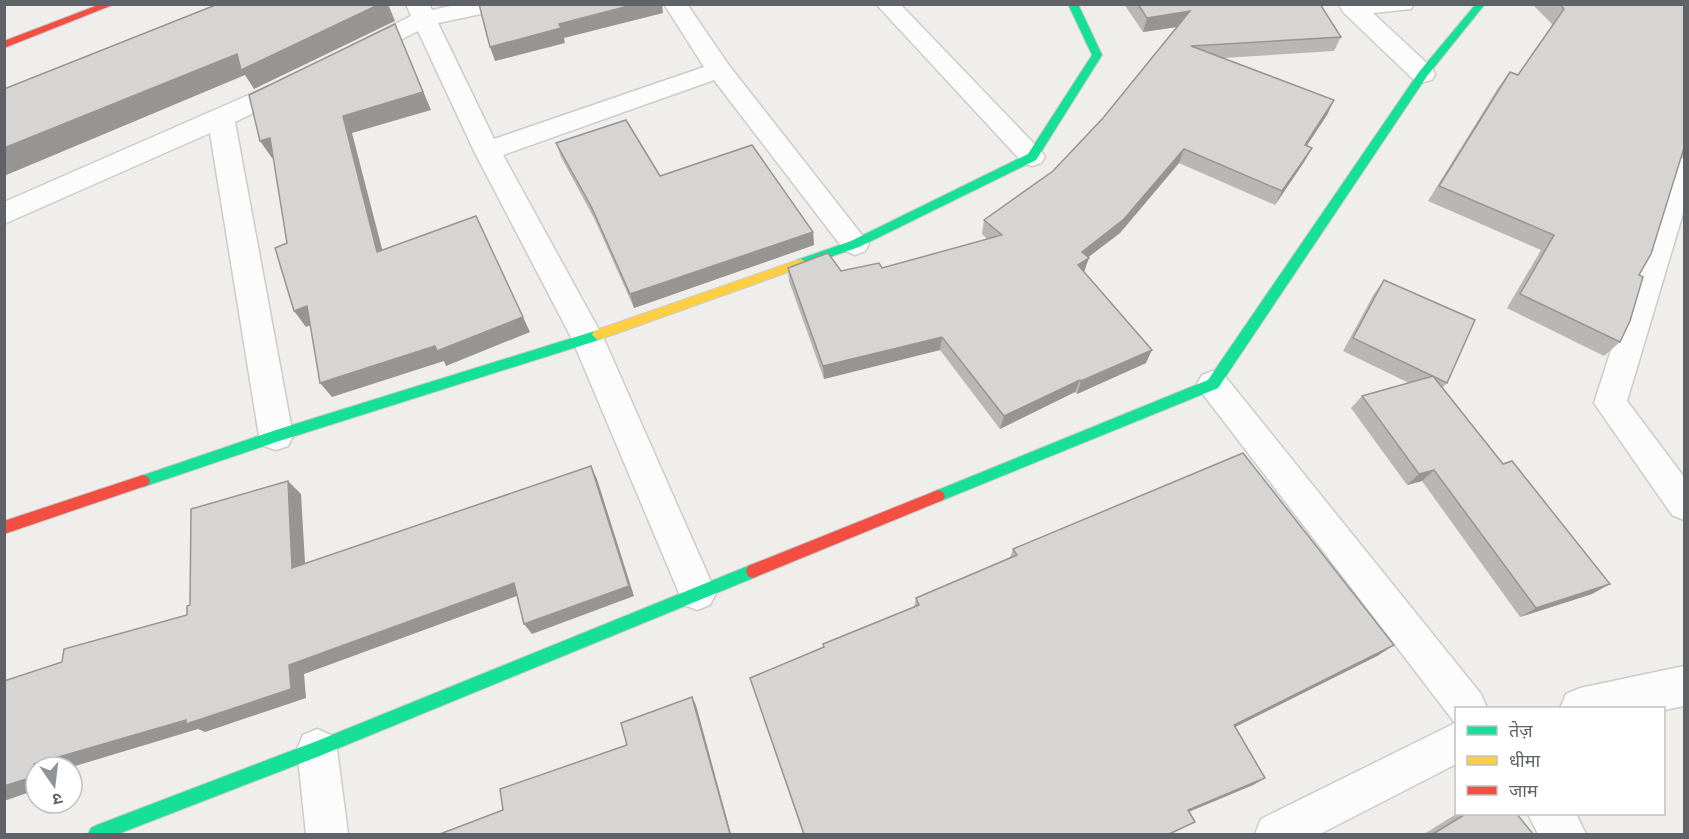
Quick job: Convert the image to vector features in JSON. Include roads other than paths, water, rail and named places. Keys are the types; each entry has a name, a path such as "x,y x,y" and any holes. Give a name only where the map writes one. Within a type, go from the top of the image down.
{"street":[{"path":"4,45 111,4"},
{"path":"339,61 420,12 497,4"},
{"path":"675,4 719,70 855,244"},
{"path":"887,4 1032,157"},
{"path":"4,528 276,436 588,339 855,244 1032,157 1097,55 1073,4"},
{"path":"1351,6 1403,4"},
{"path":"98,834 317,749 1213,384 1423,74 1481,4"},
{"path":"1351,6 1423,74"},
{"path":"420,12 487,151 588,339 697,593"},
{"path":"487,151 719,70"},
{"path":"4,214 221,118 307,76"},
{"path":"221,118 276,436"},
{"path":"1684,166 1610,403 1684,504"},
{"path":"1213,384 1466,707"},
{"path":"1585,707 1684,686"},
{"path":"1276,834 1455,744"},
{"path":"317,749 327,834"},
{"path":"1551,815 1565,834"}]}
